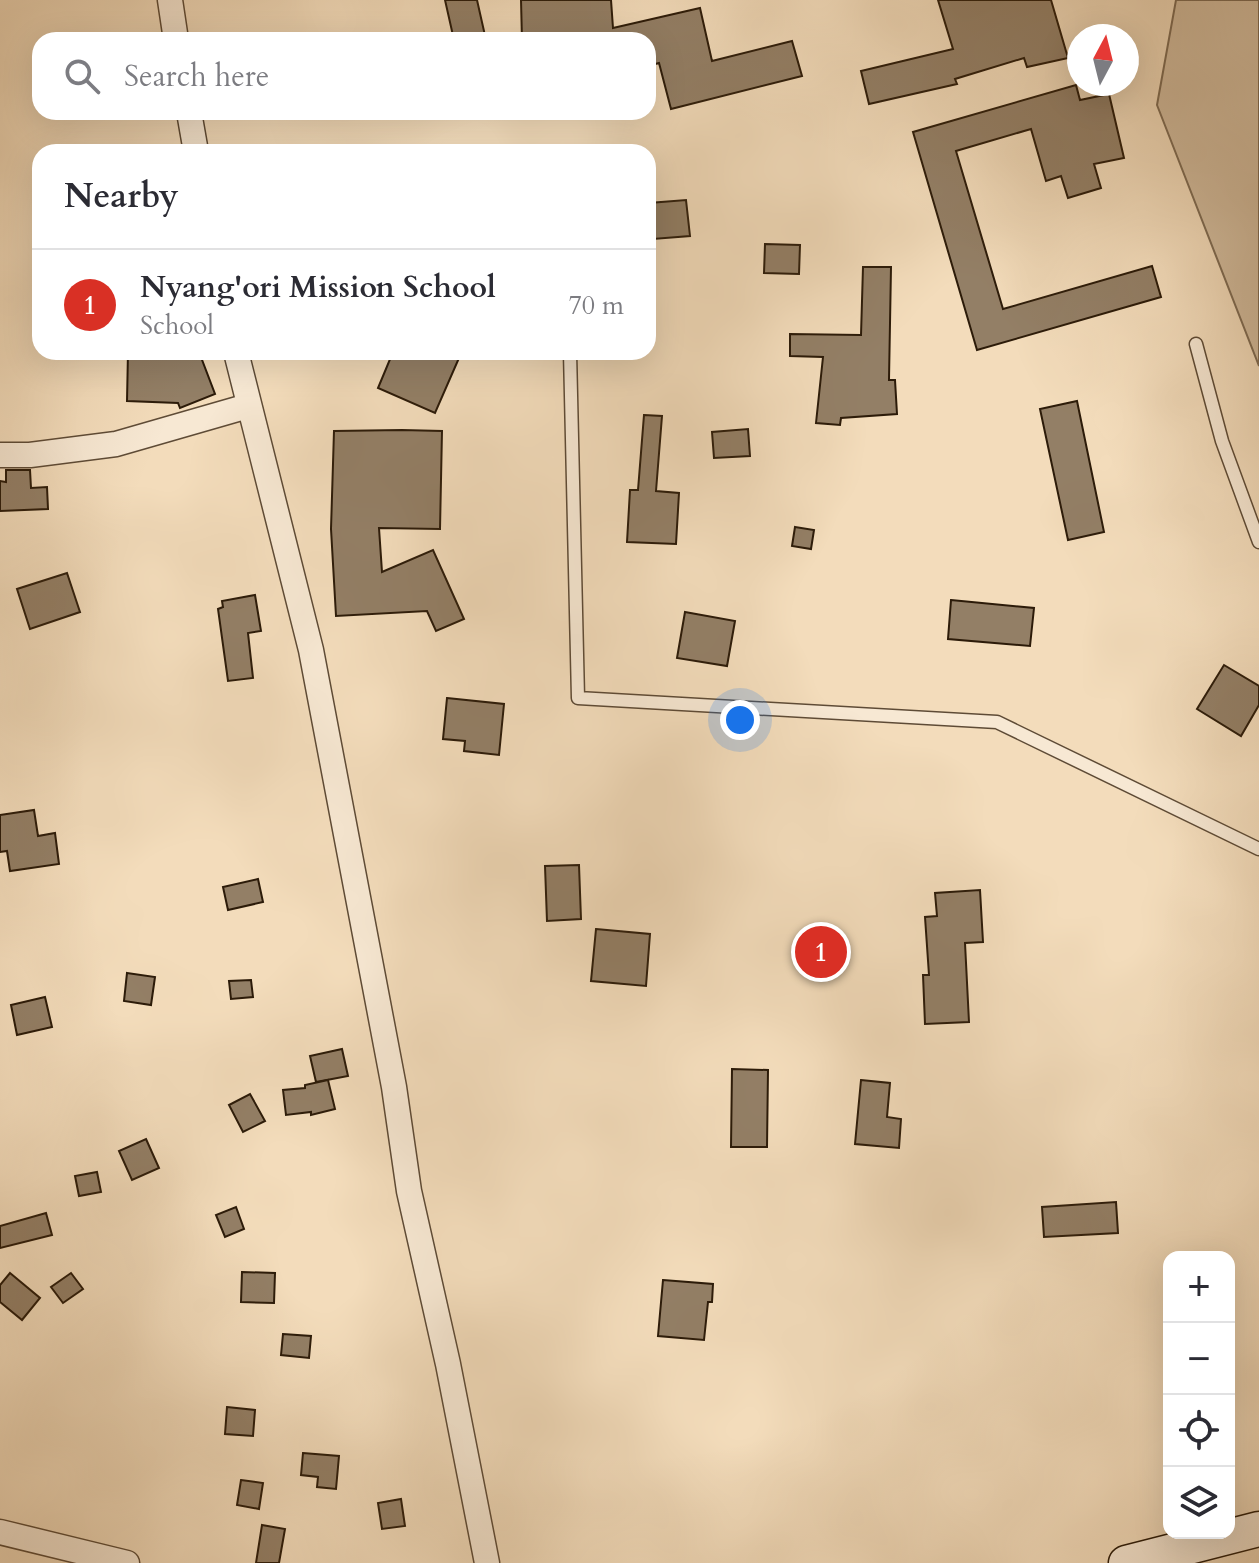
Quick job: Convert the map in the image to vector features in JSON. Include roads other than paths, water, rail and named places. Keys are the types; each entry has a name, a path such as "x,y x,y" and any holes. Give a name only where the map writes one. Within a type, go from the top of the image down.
{"main road":[{"path":"1126,1563 1259,1529"}],"street":[{"path":"170,0 175,32"},
{"path":"190,120 195,144"},
{"path":"238,360 311,650 394,1087 409,1191 448,1364 487,1563"},
{"path":"0,455 30,455 116,444 248,406"},
{"path":"0,1532 127,1563"}],"lane":[{"path":"1196,344 1222,441 1259,542"},
{"path":"570,360 578,698 997,722 1259,849"}],"place":[{"name":"Nyang'ori Mission School","path":"821,952"}]}
